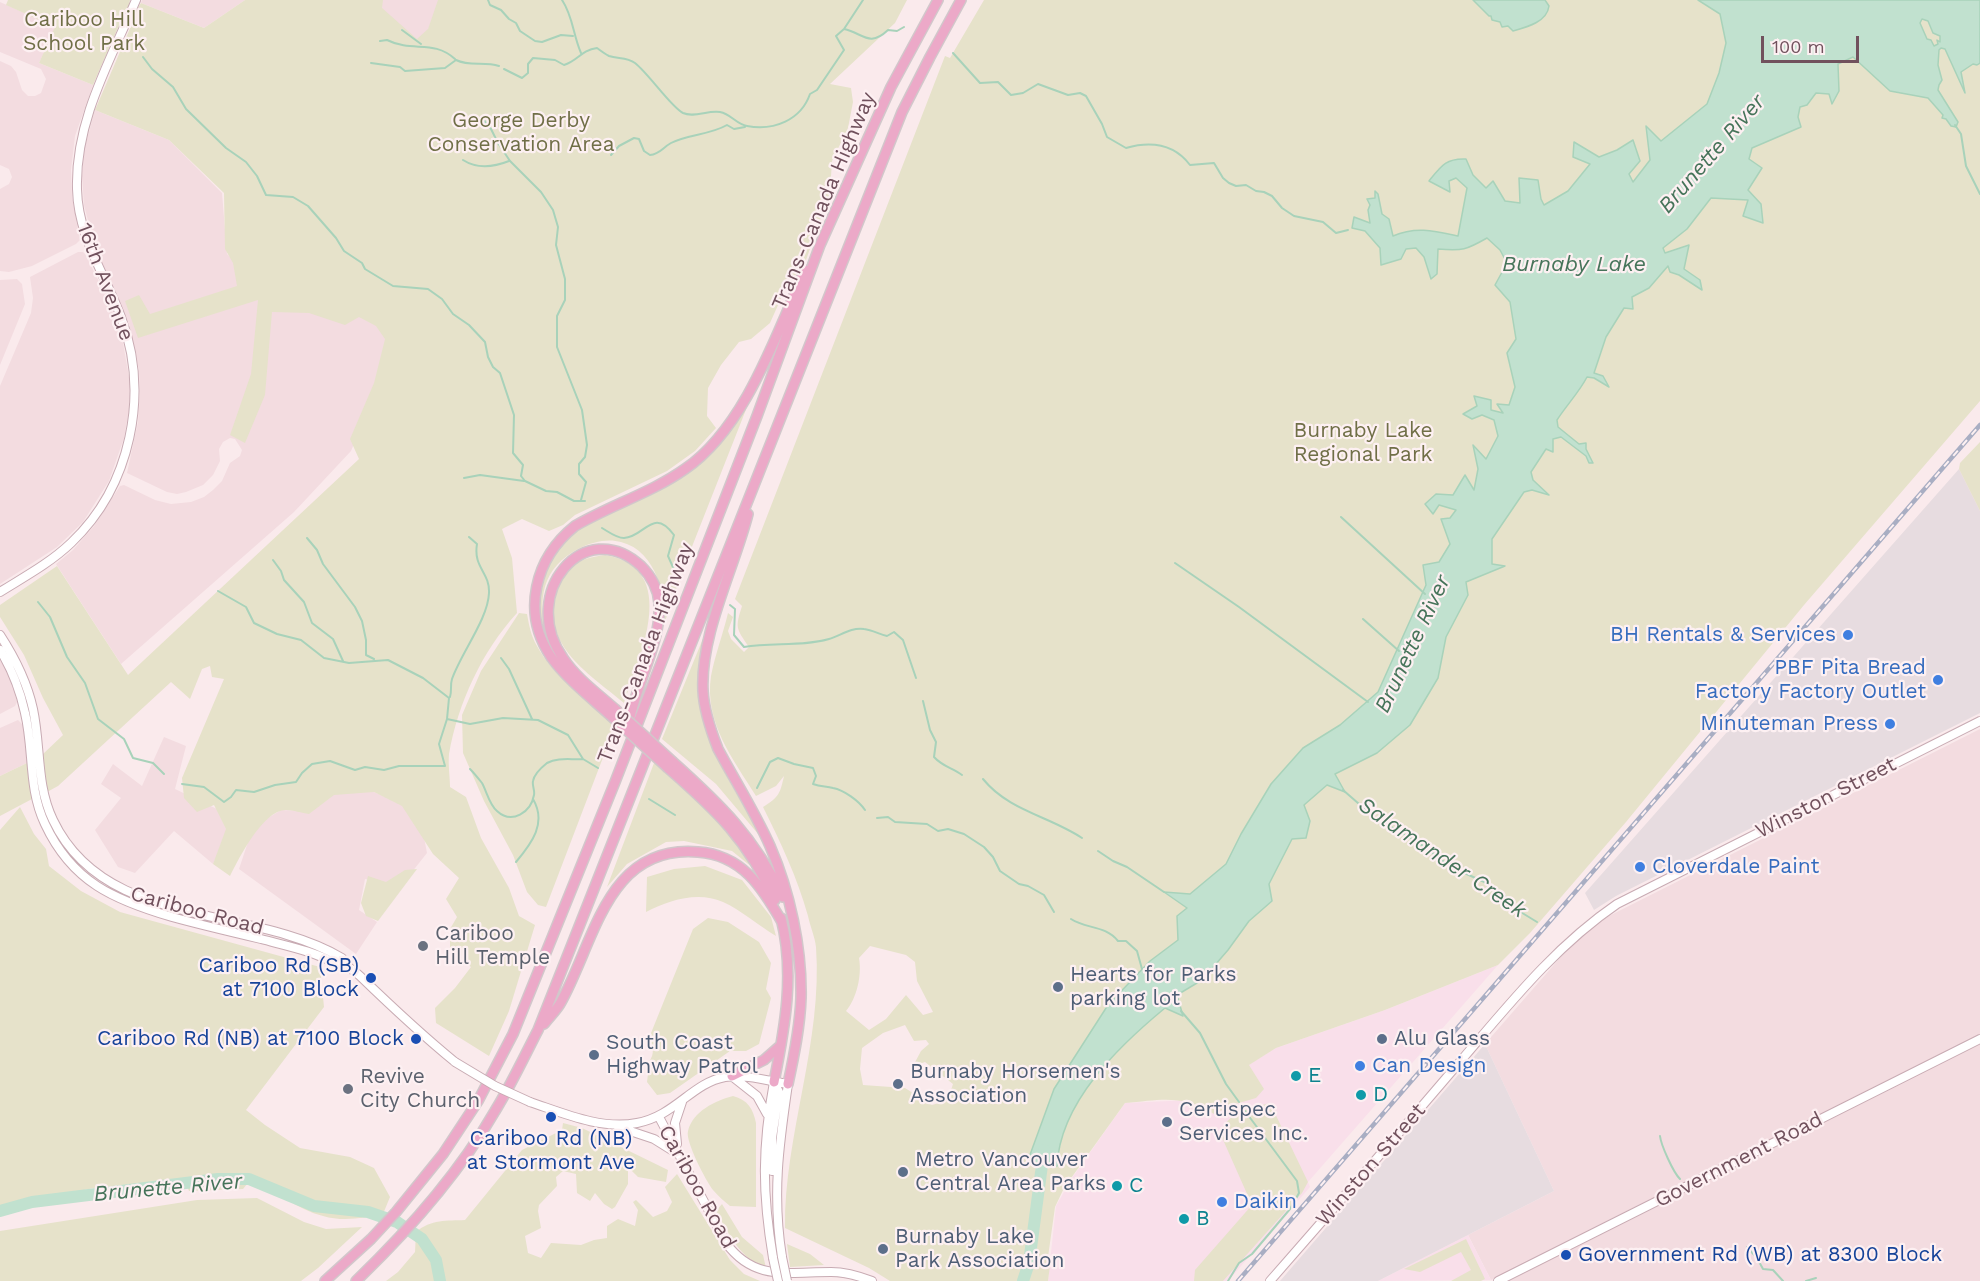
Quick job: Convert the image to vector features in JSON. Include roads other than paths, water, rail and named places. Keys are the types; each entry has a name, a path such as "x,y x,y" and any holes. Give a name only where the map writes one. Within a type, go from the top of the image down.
{"highway":[{"name":"Trans-Canada Highway","path":"325,1281 377,1232 416,1189 443,1154 497,1067 513,1034 622,764 758,416 820,245 891,87 938,0"},
{"name":"Trans-Canada Highway","path":"356,1281 403,1235 435,1197 479,1137 538,1030 902,112 961,0"},
{"path":"774,1082 787,1011 788,961 782,922 770,889 744,843 718,814 671,765 613,712 570,678 551,657 539,631 534,606 537,585 546,557 562,537 575,526 668,480 700,457 723,433 747,394 808,263 820,245"},
{"path":"756,482 741,541 708,647 703,693 718,749 770,845 785,887 791,913 797,949 801,999 788,1084"},
{"path":"613,712 563,658 552,639 548,616 552,586 561,571 579,556 604,550 623,554 639,564 649,576 659,601 657,626 629,718 622,764"},
{"path":"671,765 709,794 745,833 771,874 791,913"},
{"path":"538,1030 560,1004 612,894 630,873 650,860 689,851 722,857 742,868 759,884 782,922"},
{"path":"732,1077 764,1060 781,1045"}],"street":[{"name":"16th Avenue","path":"0,592 51,560 90,522 118,476 129,439 135,401 131,353 121,318 86,239 78,204 77,168 81,137 88,111 136,0"},
{"name":"Cariboo Road","path":"0,635 12,654 34,711 41,780 47,807 62,837 86,866 105,881 129,893 324,947 342,958 343,963 360,975 425,1038 455,1062 495,1086 530,1102 565,1114 611,1124 635,1124 659,1117 704,1085 715,1080 732,1077 788,1084"},
{"name":"Cariboo Road","path":"0,650 15,676 20,691 25,714 33,786 39,811 56,845 80,874 101,890 148,910 308,951 338,965 343,963"},
{"name":"Winston Street","path":"1270,1281 1507,1006 1560,949 1589,923 1617,904 1980,721"},
{"name":"Government Road","path":"1498,1281 1980,1039"},
{"path":"732,1077 757,1096 768,1114"},
{"path":"774,1082 768,1114 764,1170 766,1212 778,1281"},
{"path":"774,1082 779,1090 771,1150 782,1257 787,1281"},
{"path":"776,1186 780,1134 788,1084"},
{"path":"679,1155 675,1129 682,1102"},
{"name":"Cariboo Road","path":"659,1117 726,1243 743,1265 762,1274 833,1272 872,1281"},
{"path":"611,1124 654,1139 679,1155"}],"water":[{"path":"1473,0 1545,0 1549,6 1540,20 1513,31 1508,26 1502,27 1500,22 1492,20 1491,16"},
{"name":"Burnaby Lake","path":"1698,0 1980,0 1980,63 1973,64 1961,72 1965,93 1945,49 1939,50 1938,65 1942,80 1938,90 1958,122 1956,127 1951,126 1946,119 1942,118 1943,115 1928,98 1890,91 1853,57 1838,64 1839,91 1832,104 1829,94 1816,93 1807,105 1800,107 1798,117 1801,127 1752,148 1749,159 1762,168 1748,190 1761,204 1763,223 1743,216 1748,200 1711,198 1687,229 1663,248 1665,253 1689,245 1684,269 1700,280 1702,290 1670,272 1668,266 1649,288 1632,297 1633,309 1624,308 1606,337 1594,373 1603,376 1609,387 1594,378 1587,377 1557,420 1558,427 1579,444 1586,443 1586,449 1593,463 1589,463 1586,456 1561,437 1553,439 1553,452 1546,449 1531,472 1533,480 1549,495 1532,490 1524,492 1492,539 1492,564 1505,566 1466,582 1468,595 1446,637 1438,678 1410,725 1377,753 1335,774 1345,792 1327,785 1304,805 1310,821 1306,838 1292,839 1269,884 1272,901 1249,921 1202,980 1177,995 1183,1016 1165,1008 1129,1040 1095,1077 1080,1098 1069,1120 1061,1142 1057,1166 1027,1163 1054,1089 1108,1005 1150,961 1178,940 1177,916 1187,908 1164,892 1190,894 1226,864 1271,784 1303,748 1340,725 1378,692 1426,585 1423,565 1439,562 1450,544 1441,519 1450,518 1456,510 1439,505 1433,514 1425,504 1436,494 1453,495 1465,475 1474,490 1478,469 1473,445 1486,459 1498,436 1494,420 1482,415 1472,419 1463,414 1477,406 1474,396 1491,400 1491,410 1503,413 1497,404 1509,405 1515,387 1507,353 1516,339 1510,302 1495,285 1507,263 1500,250 1487,238 1464,249 1438,249 1437,274 1431,279 1424,257 1416,248 1406,249 1401,259 1381,265 1380,248 1365,231 1352,228 1354,217 1370,223 1368,210 1370,205 1367,199 1375,198 1375,191 1378,194 1382,214 1389,219 1393,236 1418,230 1458,236 1467,188 1456,178 1449,181 1450,192 1429,181 1444,164 1453,160 1466,159 1473,175 1486,188 1493,181 1505,201 1520,203 1519,178 1538,180 1544,205 1568,191 1590,164 1573,157 1574,142 1599,157 1633,140 1640,161 1629,174 1633,182 1650,160 1646,126 1661,141 1707,104 1719,73 1726,43 1720,14","holes":["1922,19 1928,21 1933,33 1940,36 1940,42 1937,40 1938,44 1934,46 1931,40 1927,39 1920,23"]}],"waterway":[{"path":"488,0 490,5 501,10 516,23 520,31 535,41 542,42 561,35 573,36"},
{"path":"562,0 581,53"},
{"path":"844,29 863,0"},
{"path":"504,69 522,78 528,73 528,64 533,58 555,60 564,65 587,51 597,48 609,56 635,63 683,113 692,115 720,112 743,125 767,127 793,117 806,103 810,94 817,90 844,50 836,36 844,29 871,39 888,30 897,31 904,27"},
{"path":"402,30 421,44"},
{"path":"380,41 387,40 406,46 439,49 455,59"},
{"path":"953,53 980,83 998,82 1011,95 1023,93 1038,84 1068,95 1080,93 1086,96 1107,137 1126,148 1144,145 1161,146 1177,152 1190,165 1214,163 1229,183 1236,186 1246,185 1272,196 1282,208 1294,216 1323,222 1336,233 1348,230"},
{"path":"143,57 152,69 173,87 186,109 226,148 246,162 257,176 266,195 293,197 308,206 336,238 344,251 362,263 365,269 393,286 428,289 442,299 453,314 469,325 485,342 488,357 493,367 500,373 514,415 513,453 523,465 521,476 525,481 546,491 557,492 574,501 585,501"},
{"path":"371,63 400,67 405,71 445,68 456,60 499,66"},
{"path":"482,118 510,161 541,192 553,210 558,227 556,245 565,279 565,300 557,316 557,347 582,410 587,445 585,457 579,464 579,474 586,482 581,500"},
{"path":"611,155 619,146 634,138 639,139 644,151 650,155 678,140 727,125 734,129 745,127"},
{"path":"1955,125 1961,134 1966,166 1980,194"},
{"path":"463,160 474,165 486,166 509,161"},
{"path":"464,478 480,475 524,481"},
{"path":"1341,517 1425,594"},
{"path":"602,528 615,536 624,538 654,523 667,527 674,535 668,556 676,574"},
{"path":"450,697 452,679 484,614 489,593 487,580 477,559 477,544 469,537"},
{"path":"307,538 355,607 362,621 366,655 374,659"},
{"path":"273,560 284,580 304,602 312,623 333,639 343,661"},
{"path":"1175,563 1368,702"},
{"path":"182,784 204,787 224,802 236,790 254,792 275,785 296,782 312,764 330,761 355,770 365,767 384,770 399,766 445,766 439,744 447,719 449,698 423,678 388,660 349,663 324,658 301,640 277,634 254,623 246,607 218,591"},
{"path":"38,602 50,617 67,657 85,683 98,719 124,739 133,758 153,763 164,774"},
{"path":"730,605 735,609 734,635 744,647 818,641 859,629 887,636 894,632 903,640 916,678"},
{"path":"1363,619 1399,651"},
{"path":"501,658 509,669 532,719"},
{"path":"923,701 930,730 936,742 934,757 940,763 962,775"},
{"path":"447,719 470,724 503,718 538,720 568,735 583,759 598,768"},
{"path":"757,788 770,762 778,758 813,768 816,776 813,784 842,791 865,810"},
{"path":"470,769 482,783 494,808 503,815 515,817 529,807 534,795 534,779 538,771 547,763 556,760 583,759"},
{"path":"983,779 1005,799 1082,838"},
{"name":"Salamander Creek","path":"1343,790 1374,817 1419,843 1451,867 1491,885 1511,901 1519,911 1537,922"},
{"path":"516,862 536,832 538,816 533,799"},
{"path":"649,799 675,815"},
{"path":"877,818 888,817 895,822 927,824 938,831 948,829 964,834 984,847 993,857 1000,871 1019,884 1044,895 1054,912"},
{"path":"1098,851 1164,892"},
{"path":"1071,919 1107,932 1118,941 1126,941 1137,951 1142,969"},
{"path":"1181,1011 1200,1033 1226,1084 1239,1102"},
{"path":"1228,1281 1239,1263 1252,1254 1290,1209 1299,1193 1297,1181 1245,1111"},
{"name":"Salamander Creek","path":"1660,1136 1674,1171 1680,1179"},
{"name":"Brunette River","path":"1023,1281 1029,1263 1044,1150"},
{"name":"Brunette River","path":"0,1211 32,1202 218,1179 249,1179 314,1206 368,1212 397,1222 422,1239 436,1260 440,1281"},
{"name":"Salamander Creek","path":"1747,1247 1763,1269 1773,1270 1783,1281"},
{"name":"Salamander Creek","path":"1806,1281 1816,1278"}],"railway":[{"path":"1238,1281 1980,425"}],"place":[{"name":"BH Rentals & Services","path":"1848,635"},
{"name":"PBF Pita Bread Factory Factory Outlet","path":"1938,680"},
{"name":"Minuteman Press","path":"1890,724"},
{"name":"Cloverdale Paint","path":"1640,867"},
{"name":"Cariboo Hill Temple","path":"423,946"},
{"name":"Cariboo Rd (SB) at 7100 Block","path":"371,978"},
{"name":"Hearts for Parks parking lot","path":"1058,987"},
{"name":"Cariboo Rd (NB) at 7100 Block","path":"416,1039"},
{"name":"Alu Glass","path":"1382,1039"},
{"name":"South Coast Highway Patrol","path":"594,1055"},
{"name":"Can Design","path":"1360,1066"},
{"name":"E","path":"1296,1076"},
{"name":"Burnaby Horsemen's Association","path":"898,1084"},
{"name":"Revive City Church","path":"348,1089"},
{"name":"D","path":"1361,1095"},
{"name":"Cariboo Rd (NB) at Stormont Ave","path":"551,1117"},
{"name":"Certispec Services Inc.","path":"1167,1122"},
{"name":"Metro Vancouver Central Area Parks","path":"903,1172"},
{"name":"C","path":"1117,1186"},
{"name":"Daikin","path":"1222,1202"},
{"name":"B","path":"1184,1219"},
{"name":"Burnaby Lake Park Association","path":"883,1249"},
{"name":"Government Rd (WB) at 8300 Block","path":"1566,1255"}],"park label":[{"name":"Cariboo Hill School Park","path":"84,32"},
{"name":"George Derby Conservation Area","path":"521,133"},
{"name":"Burnaby Lake Regional Park","path":"1363,443"}]}
